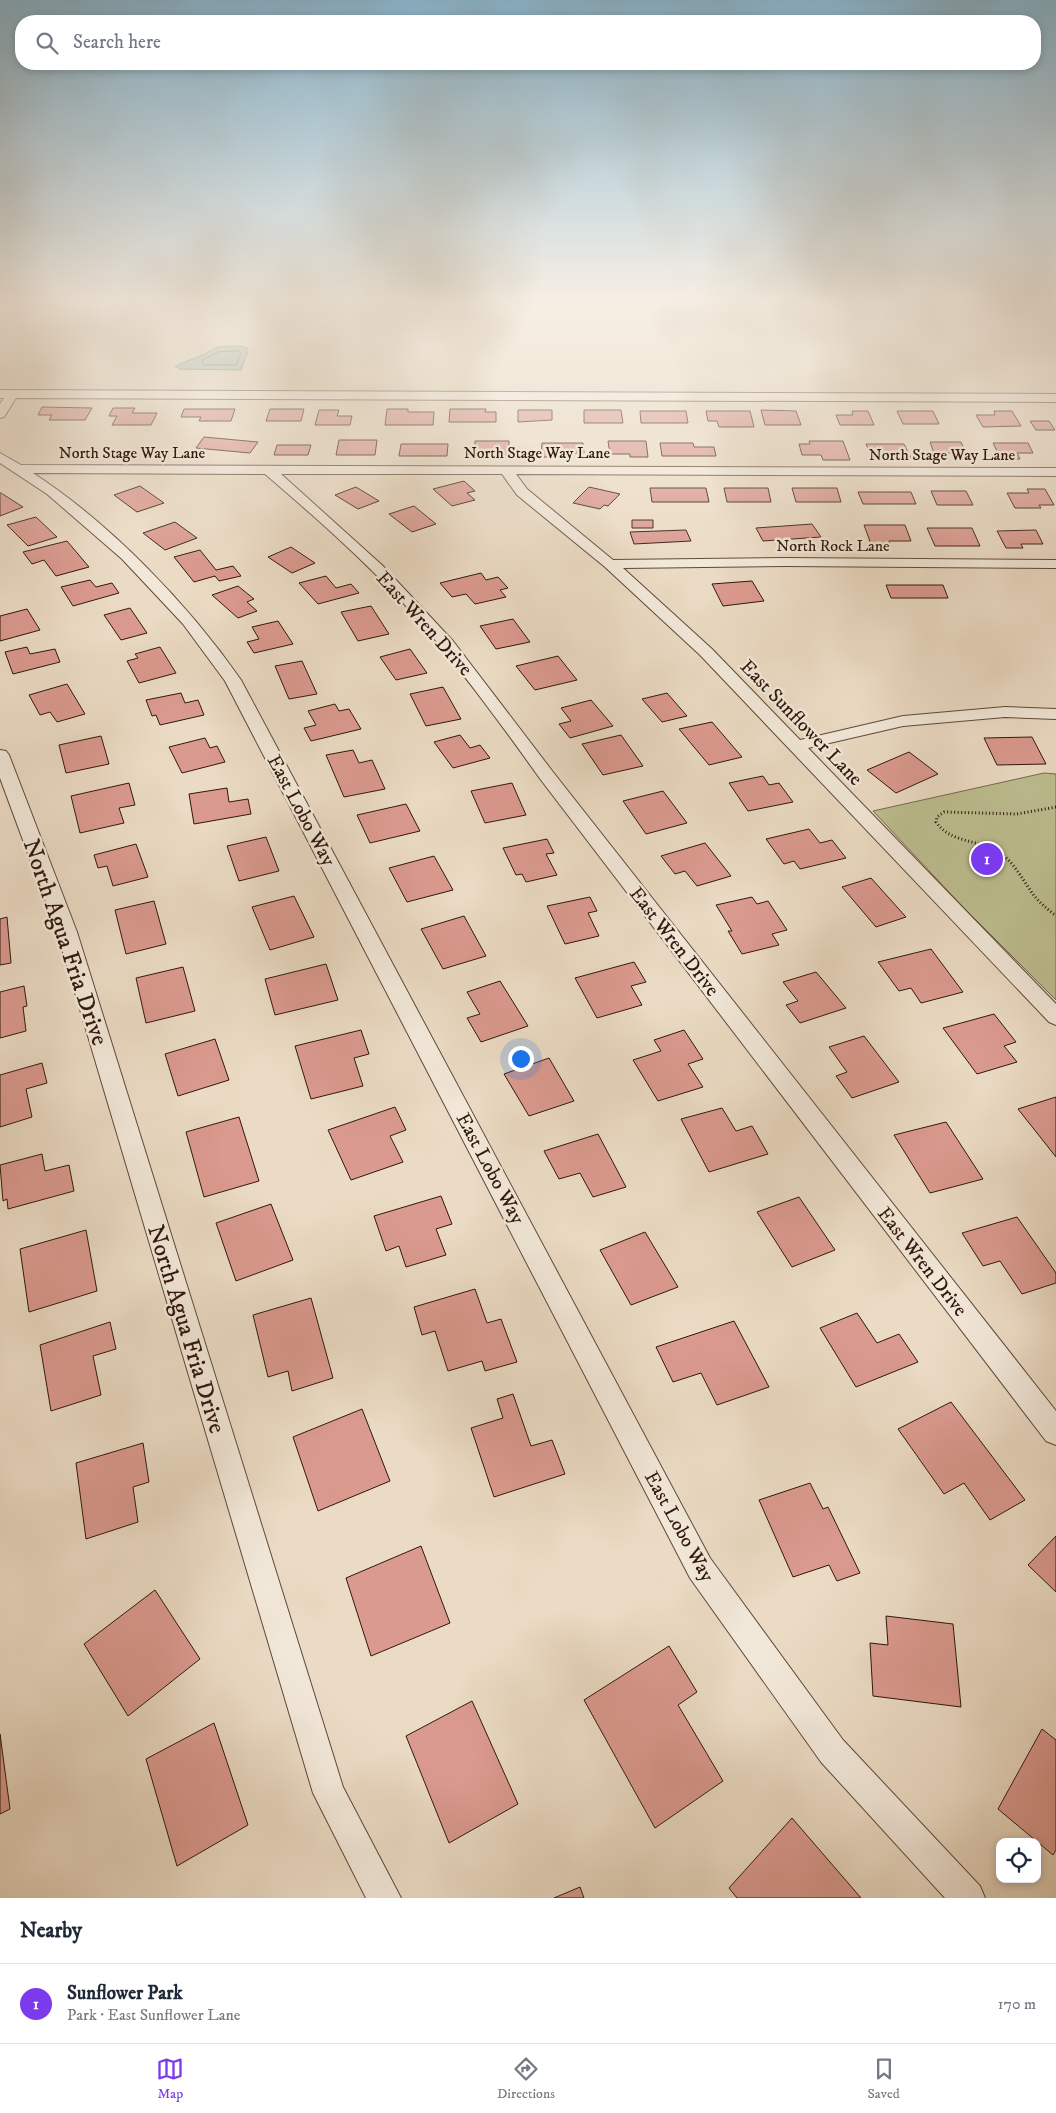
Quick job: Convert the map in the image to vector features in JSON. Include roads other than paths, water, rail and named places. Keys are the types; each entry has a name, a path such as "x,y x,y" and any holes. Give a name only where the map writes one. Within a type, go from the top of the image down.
{"street":[{"path":"0,414 6,394 1056,398"},
{"name":"North Stage Way Lane","path":"9,463 270,471 505,469 1056,472"},
{"name":"East Lobo Way","path":"9,463 52,491 127,556 188,620 233,680 700,1568 832,1751 968,1898"},
{"name":"East Sunflower Lane","path":"505,469 522,492 610,564 706,652 1056,1017"},
{"name":"East Wren Drive","path":"270,471 338,531 411,602 471,674 553,784 1056,1432"},
{"name":"North Rock Lane","path":"610,564 776,562 1056,564"},
{"path":"795,746 903,721 1005,712 1056,714"},
{"name":"North Agua Fria Drive","path":"0,755 67,932 329,1793 384,1898"}],"place":[{"name":"Sunflower Park","path":"987,859"}]}
